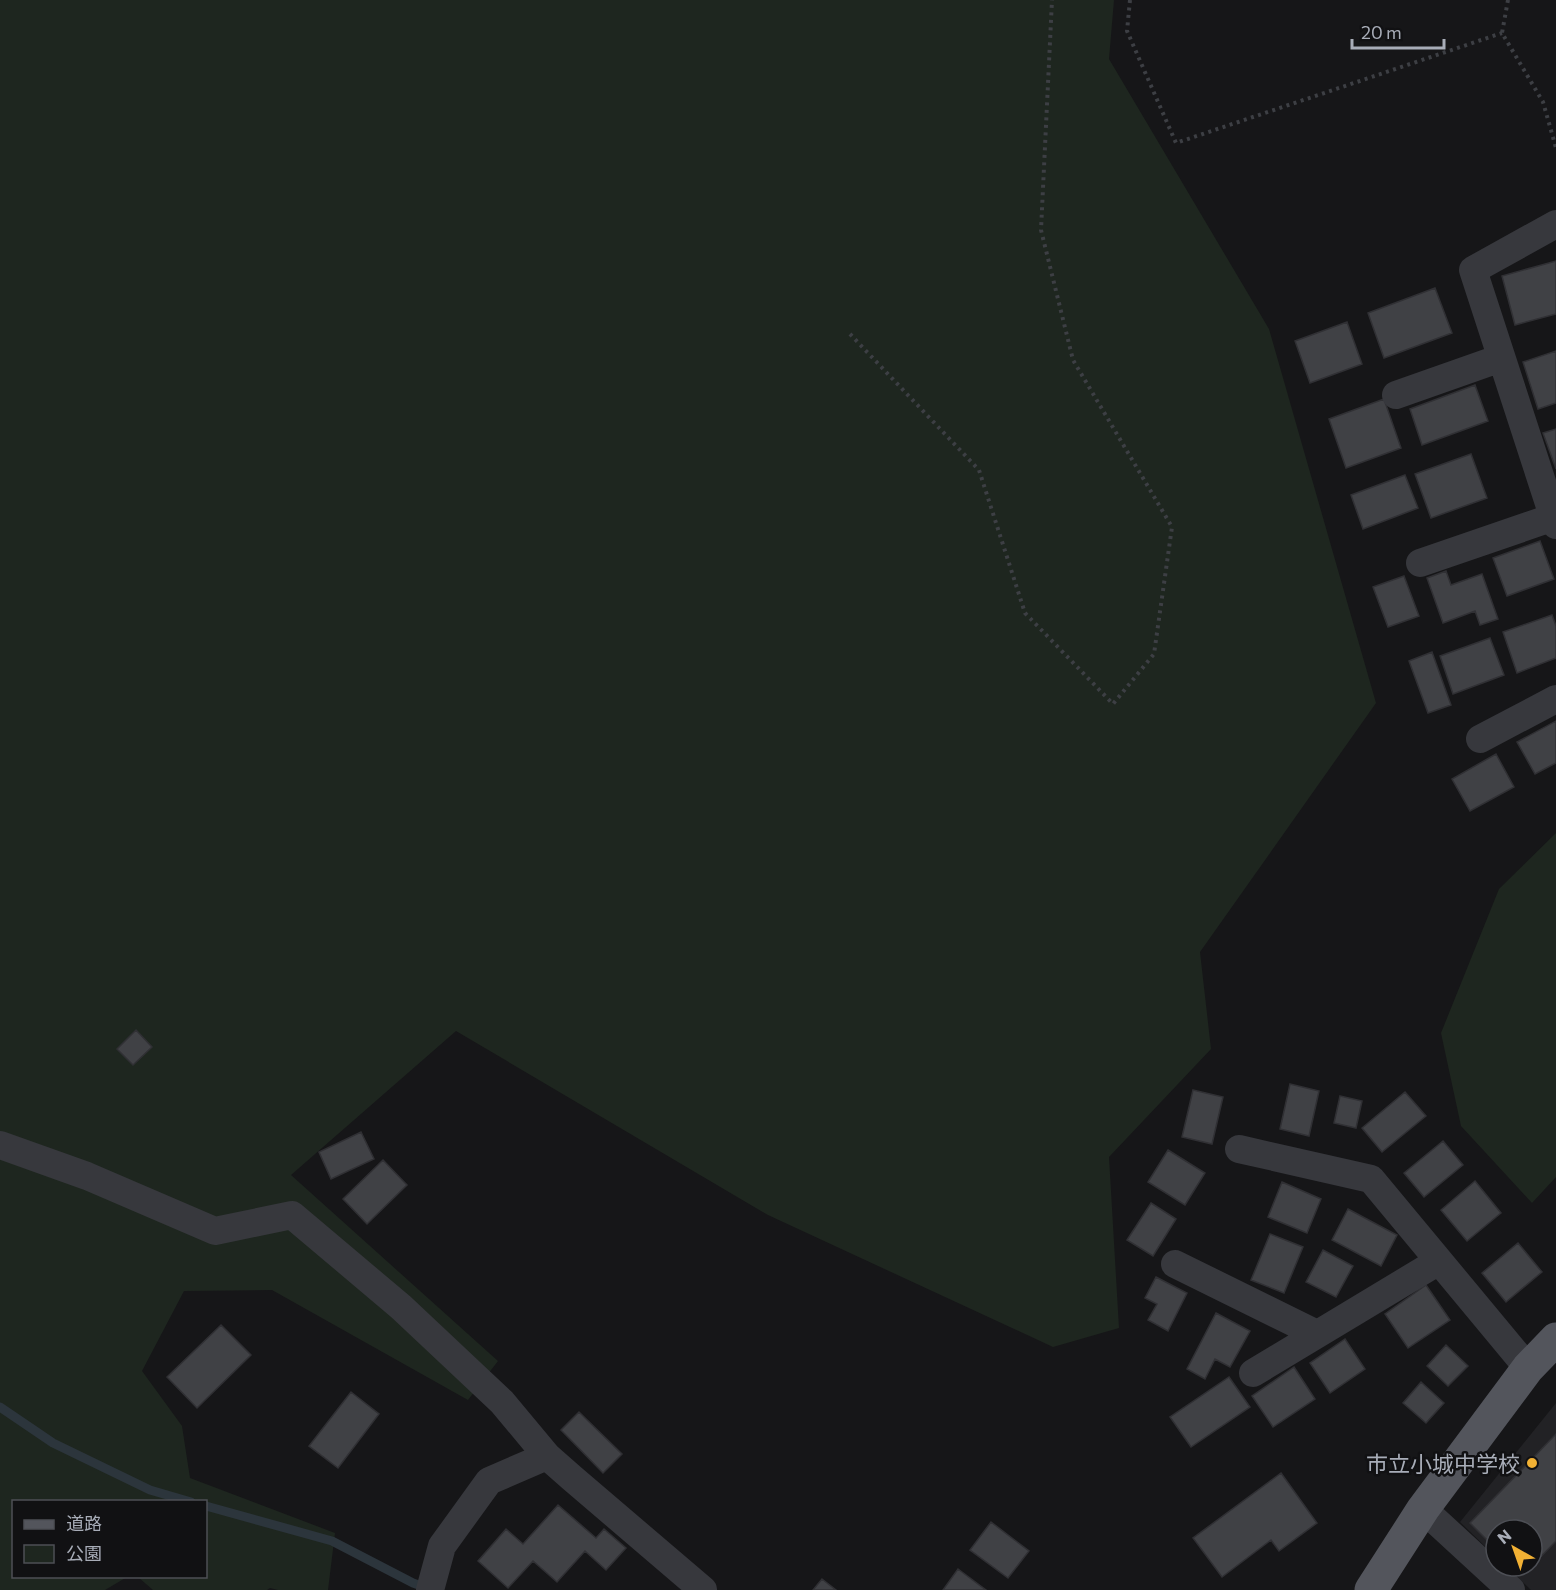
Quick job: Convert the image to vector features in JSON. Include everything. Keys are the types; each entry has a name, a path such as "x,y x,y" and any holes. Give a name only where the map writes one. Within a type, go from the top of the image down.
{"main road":[{"path":"1371,1590 1423,1509 1528,1368 1556,1339"}],"street":[{"path":"1420,563 1555,521 1473,270 1556,224"},
{"path":"1396,395 1502,358"},
{"path":"1480,739 1556,699"},
{"path":"0,1145 87,1176 215,1231 292,1215 401,1307 502,1402 547,1455 703,1590"},
{"path":"1239,1149 1371,1179 1528,1368"},
{"path":"1253,1373 1439,1261"},
{"path":"1175,1264 1317,1334"},
{"path":"432,1584 442,1546 489,1481 547,1455"},
{"path":"1423,1509 1511,1590"}],"path":[{"path":"850,334 980,471 1025,613 1113,704 1154,654 1172,527 1073,360 1041,230 1052,0"},
{"path":"1130,0 1127,31 1176,143 1502,33"},
{"path":"1508,0 1502,33 1543,102 1556,148"}],"shaded area":[{"name":"市立小城中学校","path":"1556,1403 1556,1590 1531,1590 1518,1578 1544,1578 1544,1518 1484,1518 1484,1545 1460,1522"}],"green space":[{"path":"0,0 1114,0 1109,59 1269,329 1376,703 1200,952 1211,1049 1109,1157 1119,1328 1053,1347 768,1215 456,1031 291,1175 498,1361 468,1400 272,1290 184,1291 142,1371 182,1426 190,1478 335,1533 328,1590 270,1588 267,1590 153,1590 139,1578 207,1578 207,1500 12,1500 12,1578 125,1578 105,1590 0,1590"},
{"path":"1556,833 1556,1177 1532,1203 1461,1126 1441,1033 1499,889"}],"building":[{"path":"1556,261 1556,314 1515,325 1502,276"},
{"path":"1435,288 1452,333 1384,358 1368,313"},
{"path":"1347,322 1362,364 1310,383 1295,341"},
{"path":"1556,351 1556,403 1538,409 1523,362"},
{"path":"1475,385 1488,421 1422,445 1410,409"},
{"path":"1384,399 1401,448 1346,468 1329,419"},
{"path":"1556,429 1556,469 1543,433"},
{"path":"1471,454 1487,498 1431,518 1415,474"},
{"path":"1405,475 1418,508 1363,529 1351,495"},
{"path":"1540,541 1554,579 1507,596 1493,558"},
{"path":"1446,571 1451,585 1482,574 1498,619 1480,625 1475,611 1443,623 1427,578"},
{"path":"1404,576 1419,616 1388,627 1373,587"},
{"path":"1552,615 1556,626 1556,658 1517,673 1503,632"},
{"path":"1490,638 1504,675 1453,694 1440,656"},
{"path":"1432,652 1451,705 1428,713 1409,661"},
{"path":"1556,721 1556,763 1535,774 1517,742"},
{"path":"1496,754 1514,787 1470,811 1452,779"},
{"path":"136,1030 152,1047 133,1065 117,1049"},
{"path":"1290,1084 1319,1091 1309,1136 1280,1129"},
{"path":"1193,1090 1223,1097 1212,1144 1182,1137"},
{"path":"1405,1092 1426,1116 1382,1152 1362,1128"},
{"path":"1340,1096 1362,1101 1356,1128 1334,1123"},
{"path":"361,1132 374,1159 331,1179 319,1152"},
{"path":"1443,1141 1463,1165 1424,1197 1404,1173"},
{"path":"1168,1150 1205,1173 1185,1205 1148,1182"},
{"path":"383,1160 407,1185 367,1224 343,1199"},
{"path":"1475,1181 1501,1213 1467,1241 1441,1210"},
{"path":"1282,1182 1321,1199 1307,1233 1268,1217"},
{"path":"1151,1203 1176,1219 1153,1256 1127,1240"},
{"path":"1348,1209 1397,1235 1381,1266 1332,1240"},
{"path":"1270,1234 1303,1247 1284,1293 1251,1280"},
{"path":"1518,1243 1542,1272 1506,1302 1482,1273"},
{"path":"1323,1250 1353,1266 1336,1297 1306,1282"},
{"path":"1156,1277 1187,1293 1168,1331 1148,1320 1157,1304 1145,1298"},
{"path":"1426,1285 1450,1320 1408,1348 1385,1314"},
{"path":"1216,1313 1250,1331 1230,1367 1215,1359 1205,1379 1187,1369"},
{"path":"221,1325 251,1355 197,1408 167,1377"},
{"path":"1345,1339 1365,1369 1330,1393 1310,1363"},
{"path":"1446,1345 1468,1366 1448,1386 1427,1366"},
{"path":"1294,1367 1315,1399 1273,1427 1252,1396"},
{"path":"1229,1377 1250,1407 1191,1447 1170,1417"},
{"path":"1421,1382 1444,1403 1426,1423 1403,1403"},
{"path":"351,1392 379,1414 338,1468 309,1446"},
{"path":"579,1412 622,1454 603,1473 561,1430"},
{"path":"1556,1434 1556,1541 1544,1554 1544,1518 1484,1518 1484,1537 1470,1523"},
{"path":"1281,1473 1317,1523 1279,1551 1271,1540 1222,1577 1193,1538"},
{"path":"558,1505 596,1538 604,1529 626,1548 606,1570 585,1551 557,1582 533,1561 508,1588 478,1561 506,1529 523,1544"},
{"path":"991,1522 1029,1551 1008,1578 970,1550"},
{"path":"958,1569 986,1590 943,1590"},
{"path":"822,1579 836,1590 813,1590"}],"waterway":[{"path":"0,1407 53,1443 150,1490 184,1500"},
{"path":"207,1506 332,1541 427,1588"}],"place":[{"name":"市立小城中学校","path":"1532,1463"}]}
